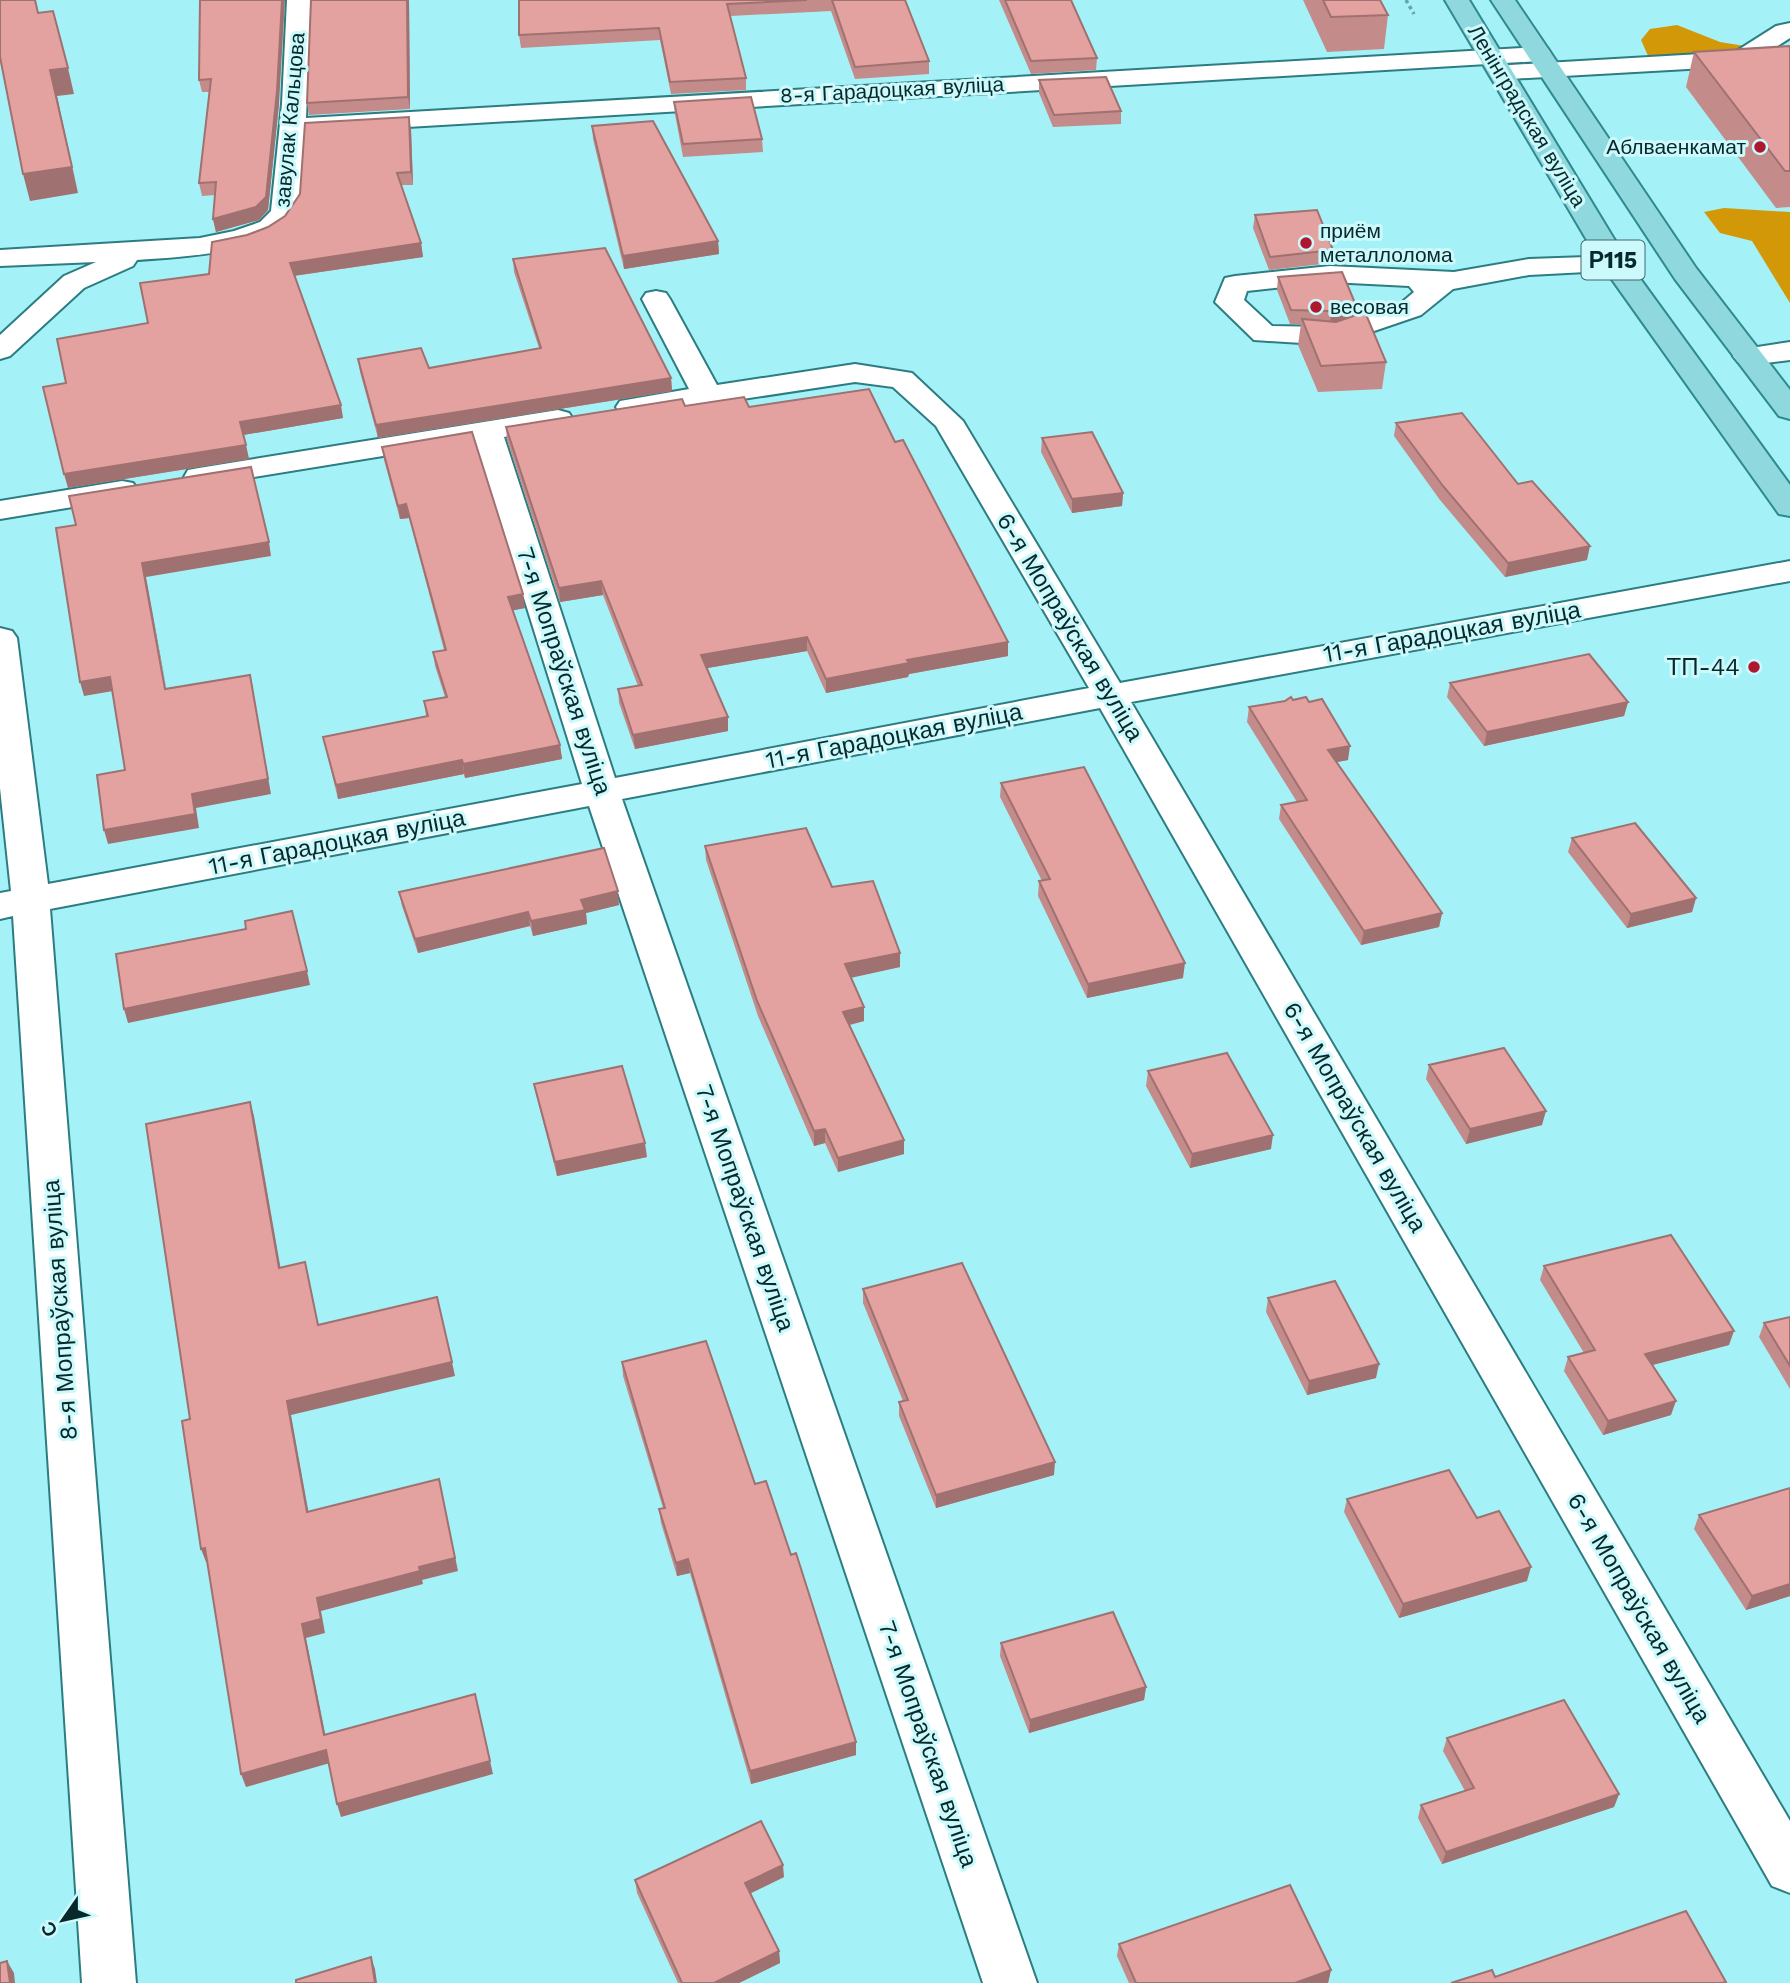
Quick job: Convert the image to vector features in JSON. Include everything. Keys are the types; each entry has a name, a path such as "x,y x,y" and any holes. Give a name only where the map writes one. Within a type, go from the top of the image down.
{"main road":[{"name":"Ленінградская вуліца","path":"1457,0 1615,264 1790,507"},
{"name":"Ленінградская вуліца","path":"1503,0 1685,273 1790,410"}],"street":[{"name":"завулак Кальцова","path":"141,252 244,239 270,230 284,216 294,126 299,0"},
{"name":"8-я Гарадоцкая вуліца","path":"294,126 1496,64 1741,59 1785,30 1790,30"},
{"path":"0,258 141,252"},
{"path":"0,350 74,282 141,252"},
{"path":"1348,304 1448,279 1529,267 1615,264"},
{"path":"1229,302 1235,284 1249,282 1330,274 1448,279"},
{"path":"1229,302 1264,334 1333,335 1411,309 1448,279"},
{"path":"0,510 707,395 656,299"},
{"path":"1229,302 1270,307"},
{"path":"1748,356 1790,351"},
{"name":"6-я Мопраўская вуліца","path":"707,395 855,373 902,379 948,421 1110,695 1790,1869"},
{"name":"7-я Мопраўская вуліца","path":"487,431 603,791 1010,1983"},
{"name":"11-я Гарадоцкая вуліца","path":"15,903 1110,695 1790,571"},
{"name":"8-я Мопраўская вуліца","path":"0,638 15,903 109,1983"}],"shaded area":[{"path":"1677,25 1720,42 1751,47 1723,62 1702,69 1679,69 1649,58 1641,40 1650,29"},
{"path":"1724,208 1790,212 1790,303 1752,241 1720,233 1704,212"}],"building":[{"path":"0,0 35,0 38,13 53,11 68,68 50,70 72,167 23,174 0,57"},
{"path":"200,0 282,0 277,91 266,197 256,207 213,219 216,182 199,183 211,79 199,80"},
{"path":"311,0 407,0 408,97 307,103"},
{"path":"519,0 807,0 727,4 746,78 670,82 659,28 519,35"},
{"path":"832,0 905,0 929,61 855,67"},
{"path":"1005,0 1071,0 1097,58 1031,61"},
{"path":"1323,0 1380,0 1388,15 1331,17"},
{"path":"1790,46 1790,171 1785,171 1694,52"},
{"path":"1106,77 1121,111 1054,115 1039,80"},
{"path":"751,97 762,139 683,144 674,102"},
{"path":"409,117 411,172 397,173 421,243 290,263 341,405 240,422 246,445 64,474 43,387 66,383 57,339 148,323 140,283 209,274 212,242 247,235 268,227 285,216 300,194 305,123"},
{"path":"653,121 718,241 623,256 592,126"},
{"path":"1317,210 1333,250 1270,257 1255,215"},
{"path":"605,248 671,378 376,425 358,359 421,348 429,368 541,348 513,259"},
{"path":"1342,272 1355,303 1331,311 1291,310 1278,277"},
{"path":"1365,312 1386,362 1321,366 1302,319 1336,322"},
{"path":"869,389 895,442 903,440 1008,642 907,660 909,663 826,679 807,637 701,655 728,717 633,735 618,689 642,685 601,581 559,588 506,427 682,399 685,406 744,397 749,407"},
{"path":"1462,413 1518,484 1532,481 1590,546 1508,563 1443,486 1396,423"},
{"path":"472,432 523,594 508,597 560,745 463,764 462,760 336,785 323,737 428,716 424,701 447,697 433,652 446,650 406,504 398,506 382,447"},
{"path":"1092,432 1123,493 1072,499 1042,438"},
{"path":"251,467 269,542 142,563 165,689 250,675 268,779 192,794 195,814 104,830 97,775 125,770 110,677 80,682 56,528 76,525 69,496"},
{"path":"1589,654 1628,702 1487,732 1450,683"},
{"path":"1291,697 1293,700 1306,697 1309,702 1322,699 1350,746 1328,750 1442,913 1364,931 1281,805 1307,800 1249,707 1285,701"},
{"path":"1084,767 1185,963 1088,984 1039,881 1050,879 1001,783"},
{"path":"1635,823 1696,898 1631,914 1572,838"},
{"path":"806,828 832,887 873,881 900,953 845,964 864,1007 843,1012 904,1140 838,1158 825,1129 814,1131 757,1001 705,846"},
{"path":"604,848 618,891 581,900 585,910 531,921 528,912 415,939 399,892"},
{"path":"292,911 307,971 124,1009 116,954 246,929 245,921"},
{"path":"1504,1048 1546,1111 1470,1129 1429,1065"},
{"path":"1227,1053 1273,1135 1192,1154 1148,1071"},
{"path":"622,1066 645,1143 555,1162 534,1084"},
{"path":"250,1102 279,1268 305,1262 318,1325 437,1297 452,1362 287,1401 307,1512 439,1479 455,1558 419,1567 420,1571 317,1598 321,1619 302,1624 324,1735 475,1694 490,1761 337,1804 326,1750 241,1774 205,1548 201,1549 182,1421 190,1419 146,1124"},
{"path":"1671,1235 1734,1331 1645,1354 1676,1401 1608,1421 1568,1357 1595,1350 1544,1266"},
{"path":"962,1263 1055,1462 936,1495 899,1402 908,1400 863,1289"},
{"path":"1335,1281 1379,1364 1309,1381 1268,1298"},
{"path":"1790,1317 1790,1366 1764,1323"},
{"path":"706,1341 755,1484 766,1481 791,1555 796,1553 856,1742 750,1771 688,1559 676,1563 659,1509 665,1508 622,1362"},
{"path":"1449,1470 1477,1518 1499,1511 1531,1567 1403,1604 1347,1499"},
{"path":"1790,1488 1790,1584 1752,1596 1699,1515"},
{"path":"1113,1612 1146,1687 1030,1720 1001,1643"},
{"path":"1564,1700 1619,1794 1446,1852 1421,1805 1474,1788 1447,1738"},
{"path":"761,1821 783,1865 745,1883 779,1951 714,1983 682,1983 635,1880"},
{"path":"1290,1885 1331,1970 1295,1983 1136,1983 1119,1944"},
{"path":"1686,1911 1726,1982 1451,1983 1492,1970 1495,1977"},
{"path":"371,1957 375,1983 296,1983 296,1980"},
{"path":"7,1961 10,1983 0,1983 0,1963"}],"place":[{"name":"Аблваенкамат","path":"1760,147"},
{"name":"приём металлолома","path":"1306,243"},
{"name":"весовая","path":"1316,307"},
{"name":"ТП-44","path":"1754,667"}]}
